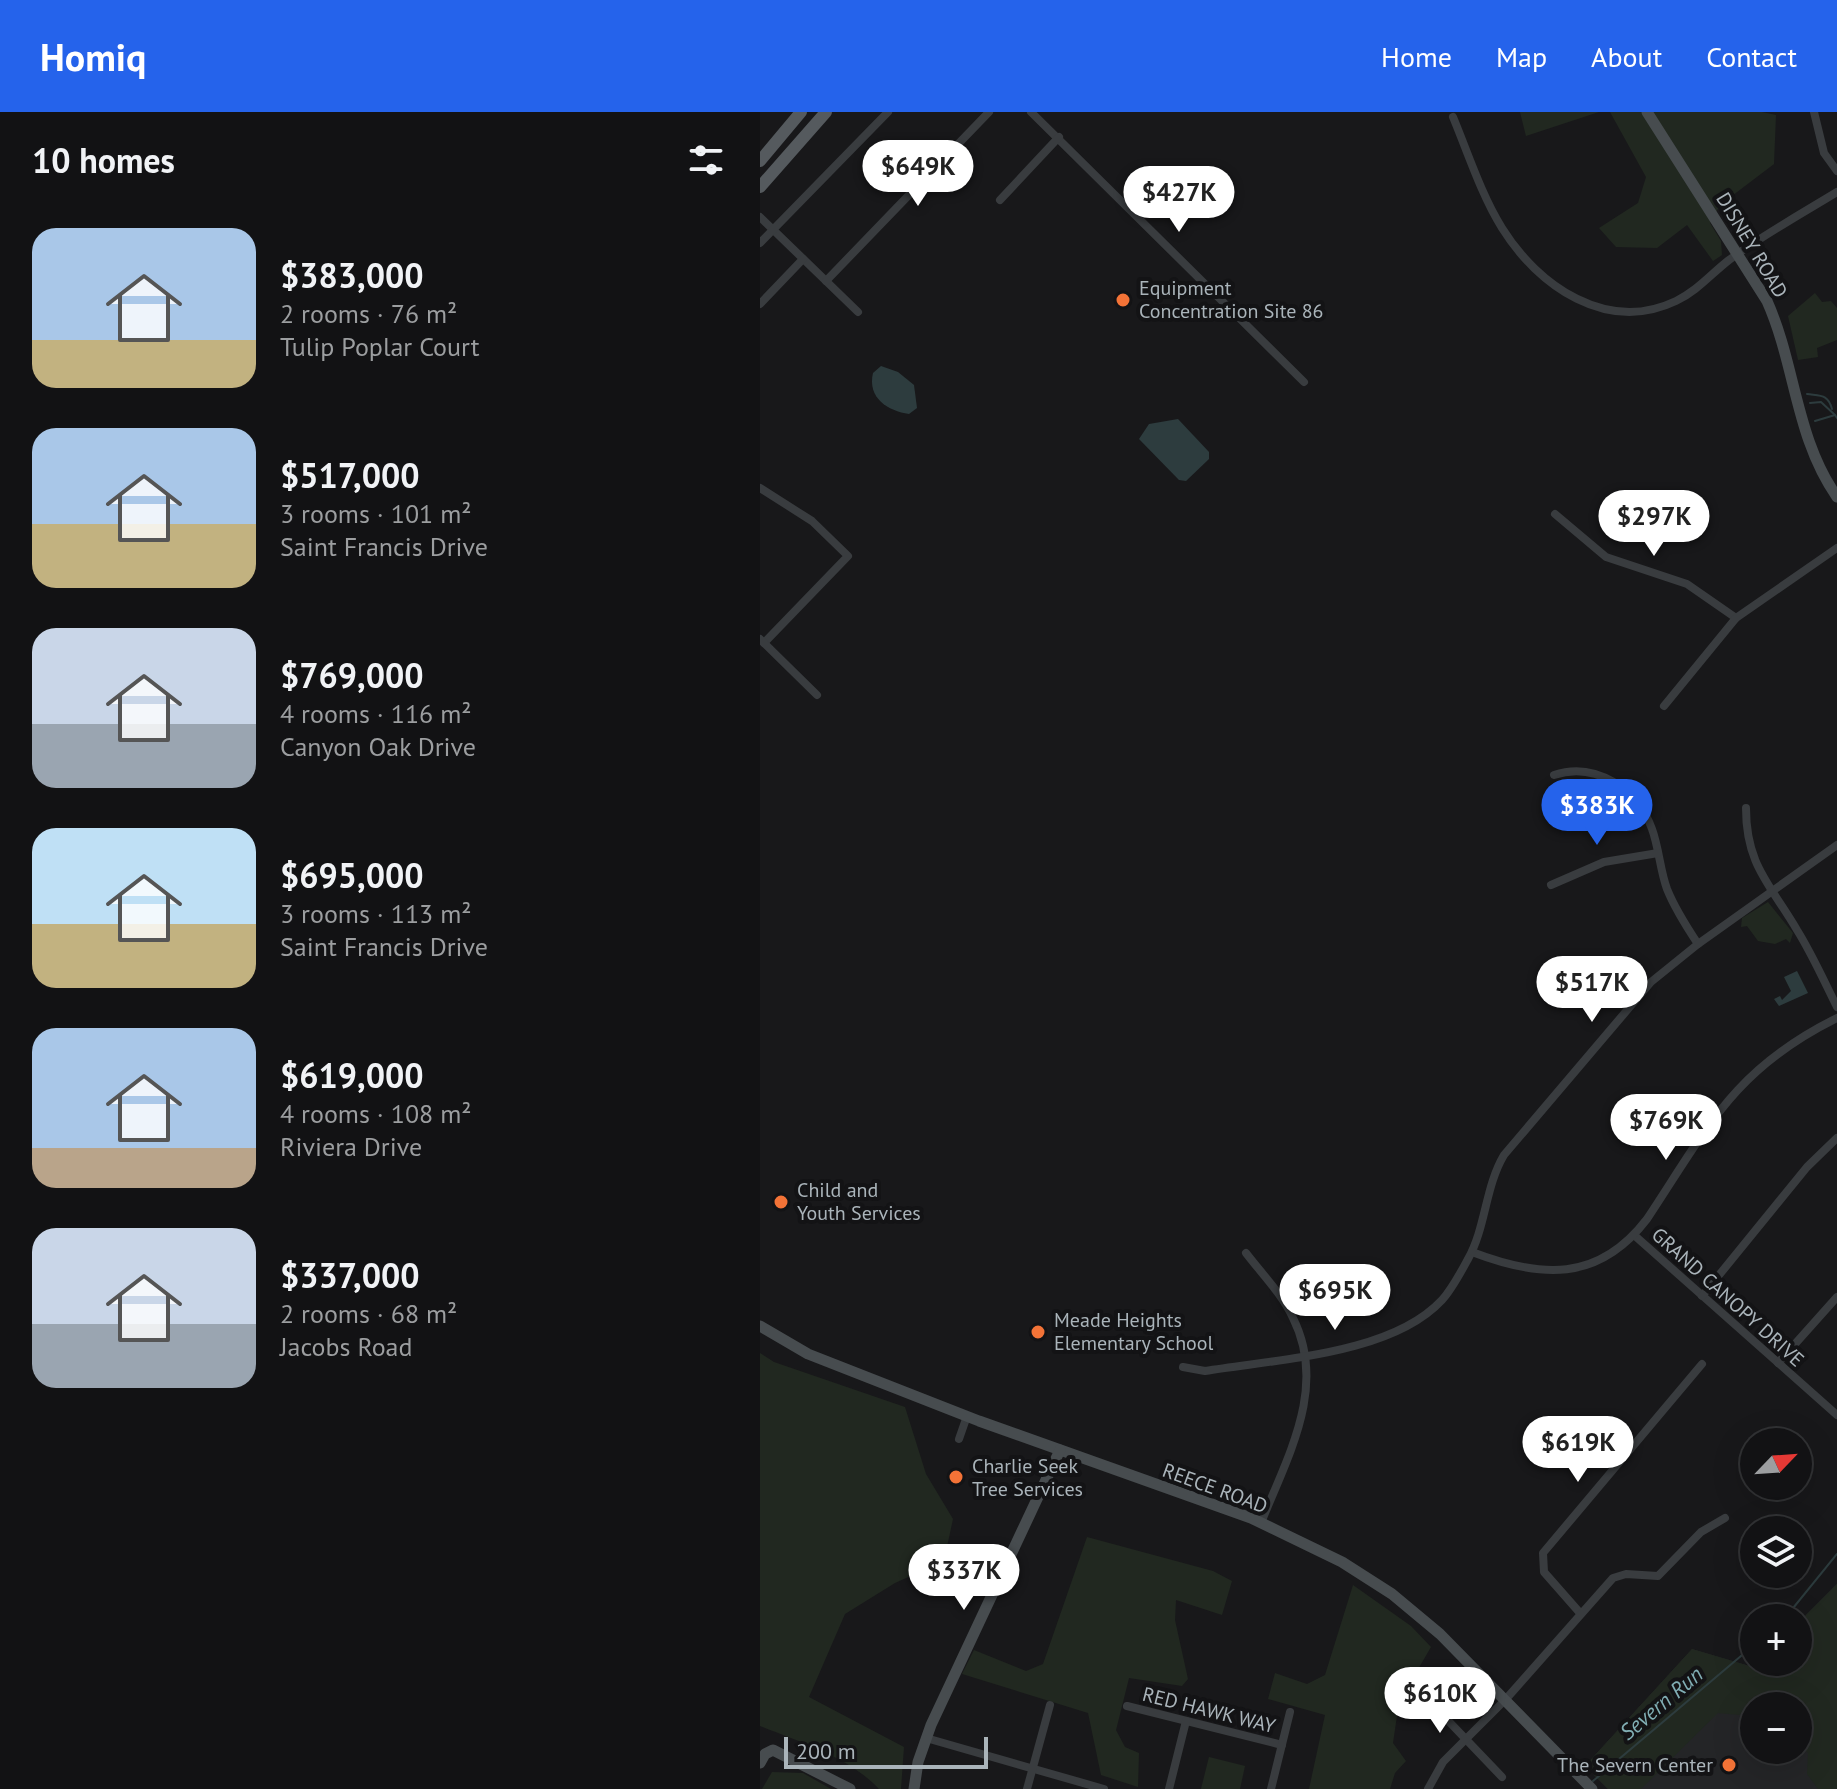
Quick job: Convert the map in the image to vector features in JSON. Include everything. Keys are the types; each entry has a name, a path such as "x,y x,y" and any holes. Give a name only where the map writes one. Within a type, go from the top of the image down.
{"main road":[{"path":"760,161 801,112"},
{"path":"760,187 826,112"},
{"name":"DISNEY ROAD","path":"1647,112 1739,254 1773,314 1803,432 1821,472 1837,497"},
{"name":"REECE ROAD","path":"760,1326 808,1354 967,1416 1261,1523 1317,1548 1392,1594 1440,1634 1592,1789"},
{"path":"914,1789 926,1738 1060,1450"},
{"path":"760,1763 765,1754 773,1750 850,1789"}],"street":[{"path":"760,243 888,112"},
{"path":"826,281 989,112"},
{"path":"1031,112 1304,382"},
{"path":"1814,112 1824,153 1837,171"},
{"path":"1453,117 1504,231 1548,282 1572,298 1614,311 1635,311 1667,304 1694,290 1739,254 1837,192"},
{"path":"1000,200 1059,137"},
{"path":"760,217 858,312"},
{"path":"760,304 803,259"},
{"path":"760,488 812,521 848,556 762,641 817,695"},
{"path":"1555,514 1606,557 1634,569 1687,584 1736,618"},
{"path":"1664,706 1736,618 1837,548"},
{"path":"1554,775 1570,769 1582,770 1618,785 1646,815 1675,907 1698,944"},
{"path":"1746,808 1750,855 1796,928 1837,1007"},
{"path":"1183,1367 1205,1371 1362,1343 1405,1327 1442,1300 1472,1252 1494,1175 1504,1155 1633,1001 1698,944 1837,845"},
{"path":"1551,885 1604,862 1658,853"},
{"path":"1633,1001 1609,977 1612,968 1618,967 1643,990"},
{"path":"1472,1252 1522,1270 1564,1271 1596,1261 1634,1235 1740,1085 1782,1048 1837,1018"},
{"path":"1702,1296 1807,1167 1837,1138"},
{"name":"GRAND CANOPY DRIVE","path":"1634,1235 1837,1415"},
{"path":"1246,1253 1283,1300 1299,1330 1308,1376 1303,1419 1261,1523"},
{"path":"1778,1363 1837,1297"},
{"path":"1580,1613 1544,1572 1543,1553 1702,1364"},
{"path":"959,1439 967,1416"},
{"path":"1428,1789 1443,1762 1506,1699 1613,1578 1626,1574 1658,1576 1701,1532 1725,1518"},
{"path":"1027,1789 1050,1705"},
{"name":"RED HAWK WAY","path":"1127,1706 1282,1745"},
{"path":"1436,1708 1502,1777"},
{"path":"1271,1789 1290,1712"},
{"path":"1169,1789 1186,1721"},
{"path":"926,1738 1033,1766 1104,1789"}],"shaded area":[{"path":"1520,112 1599,112 1526,136"},
{"path":"1610,112 1762,112 1776,115 1774,164 1720,205 1710,223 1721,241 1722,255 1713,261 1687,225 1657,248 1616,247 1599,228 1638,203 1646,177"},
{"path":"1815,293 1822,302 1831,301 1837,308 1837,340 1817,348 1818,357 1798,360 1788,316"},
{"path":"881,366 898,372 914,385 917,408 909,414 894,410 876,396 873,373"},
{"path":"1178,419 1209,452 1209,459 1186,481 1179,480 1139,439 1149,424"},
{"path":"1768,902 1793,933 1790,943 1786,939 1775,944 1758,941 1747,926 1741,927 1742,918"},
{"path":"1797,971 1808,993 1779,1006 1774,999 1780,996 1782,1000 1791,991 1784,977"},
{"path":"760,1353 774,1362 905,1407 926,1474 953,1519 944,1561 895,1583 845,1614 809,1697 904,1747 901,1789 879,1789 839,1759 760,1726"},
{"path":"1087,1537 1213,1571 1232,1581 1222,1615 1176,1600 1175,1620 1188,1679 1182,1686 1129,1678 1116,1730 1125,1747 1139,1753 1138,1787 1101,1775 1088,1713 962,1674 974,1650 1026,1671 1043,1664"},
{"path":"1837,1584 1837,1789 1608,1789 1585,1766 1692,1649 1740,1663 1740,1676 1812,1676 1812,1609"},
{"path":"1837,1584 1837,1789 1818,1789 1807,1774 1807,1764 1812,1764 1812,1692 1740,1692 1740,1714 1718,1713 1641,1789 1608,1789 1585,1766 1692,1649 1740,1663 1740,1676 1812,1676 1812,1609"},
{"path":"1353,1585 1411,1626 1431,1647 1399,1702 1393,1743 1406,1761 1395,1773 1390,1789 1309,1789 1325,1715 1268,1699 1275,1673 1307,1684 1325,1675"},
{"path":"1209,1757 1245,1766 1240,1789 1201,1789"},
{"path":"772,1772 803,1773 831,1789 762,1789"}],"waterway":[{"path":"1807,394 1826,398 1832,409"},
{"path":"1810,403 1821,402 1835,415"},
{"path":"1815,421 1835,415 1837,418"},
{"name":"Severn Run","path":"1796,1604 1837,1554"},
{"name":"Severn Run","path":"1593,1781 1740,1657"}],"place":[{"name":"Equipment Concentration Site 86","path":"1123,300"},
{"name":"Child and Youth Services","path":"781,1202"},
{"name":"Meade Heights Elementary School","path":"1038,1332"},
{"name":"Charlie Seek Tree Services","path":"956,1477"},
{"name":"The Severn Center","path":"1729,1765"}]}
